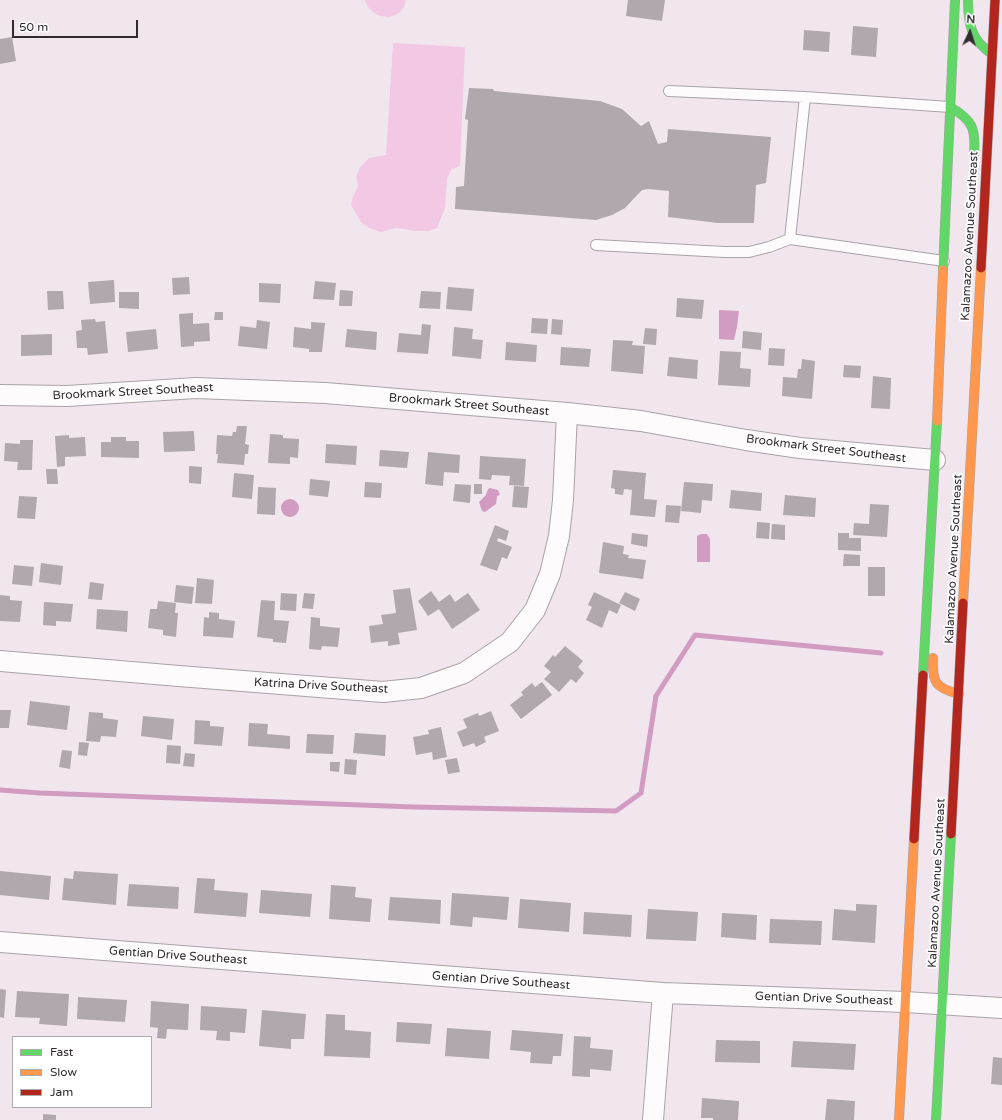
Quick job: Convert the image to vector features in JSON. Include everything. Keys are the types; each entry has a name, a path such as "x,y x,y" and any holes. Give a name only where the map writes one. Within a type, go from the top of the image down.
{"main road":[{"name":"Kalamazoo Avenue Southeast","path":"899,1120 932,514 955,0"},
{"path":"968,0 971,32 984,49 997,54"},
{"name":"Kalamazoo Avenue Southeast","path":"936,1120 977,344 997,54 994,0"},
{"path":"950,107 966,116 974,128 974,161"},
{"path":"969,325 977,344"},
{"path":"932,514 939,541 936,608"},
{"path":"934,646 932,672 933,680 936,686 947,692 959,694"}],"street":[{"name":"Brookmark Street Southeast","path":"0,395 67,396 174,388 325,393 567,413 641,421 800,448 934,460"},
{"name":"Katrina Drive Southeast","path":"0,661 383,692 421,688 464,673 510,642 534,610 550,574 559,536 567,413"},
{"name":"Gentian Drive Southeast","path":"0,942 663,993 905,1002 1002,1008"},
{"path":"653,1120 663,993"}],"lane":[{"path":"669,91 805,97 950,107"},
{"path":"790,239 805,97"},
{"path":"596,245 749,252 769,247 790,239 944,261"}],"shaded area":[{"path":"365,0 406,0 399,13 386,17 380,16 373,12 368,7"},
{"path":"393,43 465,47 460,166 452,169 447,178 445,208 437,228 429,231 396,228 381,232 369,228 361,222 351,205 353,196 358,186 356,177 360,167 369,158 386,155"},
{"path":"719,310 739,311 734,340 719,339"},
{"path":"490,488 498,490 500,495 497,496 496,504 485,512 482,511 479,502"},
{"path":"286,499 294,499 299,504 297,515 294,517 286,517 281,512 281,504"},
{"path":"707,534 710,539 710,562 697,562 697,536"}],"building":[{"path":"628,0 665,0 662,21 626,16"},
{"path":"853,26 878,28 876,57 851,55"},
{"path":"804,30 830,32 829,52 803,50"},
{"path":"12,37 16,61 0,64 0,39"},
{"path":"469,88 493,89 494,91 600,101 622,109 641,126 649,121 658,144 667,142 668,129 771,137 766,183 756,185 754,223 718,223 668,217 669,191 648,189 642,190 625,208 612,215 596,220 455,209 456,187 464,186 468,120 465,119"},
{"path":"189,277 190,294 173,295 172,278"},
{"path":"114,280 115,302 90,304 88,282"},
{"path":"315,281 336,283 334,300 313,299"},
{"path":"259,283 281,284 280,303 259,302"},
{"path":"448,287 474,289 472,311 446,309"},
{"path":"340,290 353,291 352,306 339,306"},
{"path":"47,291 63,291 64,309 48,310"},
{"path":"421,291 441,292 440,309 419,308"},
{"path":"119,292 139,292 139,309 119,308"},
{"path":"677,298 704,300 702,319 676,317"},
{"path":"215,312 223,312 223,320 214,320"},
{"path":"193,313 193,324 209,323 210,341 194,342 194,346 181,347 179,314"},
{"path":"532,318 548,319 547,334 531,333"},
{"path":"95,319 96,322 105,321 108,353 88,355 87,348 77,348 76,331 82,330 81,320"},
{"path":"552,319 563,320 562,335 551,334"},
{"path":"257,320 270,322 267,349 238,346 240,326 256,328"},
{"path":"311,322 325,323 322,352 309,352 309,349 293,347 294,327 311,329"},
{"path":"422,324 431,325 428,354 397,352 399,333 421,335"},
{"path":"454,327 473,329 472,339 483,340 481,359 452,356"},
{"path":"645,328 657,329 656,345 643,344"},
{"path":"156,329 158,349 128,352 126,332"},
{"path":"347,329 377,332 376,350 345,347"},
{"path":"743,331 762,333 761,350 742,348"},
{"path":"52,334 52,355 21,356 21,335"},
{"path":"613,340 633,341 632,345 645,346 643,374 611,371"},
{"path":"506,342 537,345 536,362 505,360"},
{"path":"561,347 591,349 589,367 560,365"},
{"path":"769,348 785,349 784,366 768,365"},
{"path":"720,351 741,352 740,368 751,369 750,387 718,385"},
{"path":"669,357 698,360 697,379 667,376"},
{"path":"802,359 815,361 812,399 782,396 783,377 797,378 798,369 801,369"},
{"path":"844,365 861,366 860,378 843,377"},
{"path":"873,376 891,378 890,409 871,408"},
{"path":"237,426 247,426 245,444 249,445 248,454 245,454 244,465 217,463 217,435 232,436 233,432 236,432"},
{"path":"194,431 195,451 164,452 163,432"},
{"path":"270,434 283,435 283,438 299,439 298,458 290,457 290,464 268,463"},
{"path":"69,435 69,438 85,437 86,456 65,457 65,466 57,467 55,436"},
{"path":"111,437 126,437 126,441 139,441 139,458 101,457 101,442 111,442"},
{"path":"20,440 33,440 32,470 17,470 18,462 4,461 5,443 20,444"},
{"path":"326,444 357,446 356,465 325,463"},
{"path":"380,450 409,452 407,468 379,466"},
{"path":"428,452 460,455 459,473 444,472 443,486 425,484"},
{"path":"480,456 526,459 524,486 509,485 510,476 492,475 491,480 479,479"},
{"path":"189,466 202,467 201,484 189,483"},
{"path":"46,469 57,469 58,484 47,484"},
{"path":"613,470 646,473 644,499 657,500 655,517 630,515 632,490 624,489 623,495 615,494 615,489 611,488"},
{"path":"234,473 254,475 252,499 232,497"},
{"path":"310,479 330,481 328,497 309,495"},
{"path":"365,482 382,483 381,498 364,497"},
{"path":"684,482 713,484 712,501 702,500 701,513 681,511"},
{"path":"455,484 471,485 470,503 453,501"},
{"path":"474,484 482,484 482,494 474,494"},
{"path":"514,486 529,487 527,508 512,507"},
{"path":"258,487 276,488 275,515 257,514"},
{"path":"731,490 762,493 761,511 729,508"},
{"path":"785,495 816,498 815,517 783,515"},
{"path":"19,496 37,497 35,519 17,518"},
{"path":"870,504 889,505 887,537 853,535 854,523 869,524"},
{"path":"666,505 681,506 679,523 665,522"},
{"path":"757,522 770,523 769,539 756,538"},
{"path":"772,524 785,525 785,540 771,539"},
{"path":"495,525 509,531 506,541 498,538 497,541 512,547 507,559 502,557 497,571 480,565"},
{"path":"632,533 648,535 647,547 631,544"},
{"path":"838,533 849,533 849,538 861,538 861,551 838,550"},
{"path":"603,542 624,546 623,554 629,555 628,558 646,560 643,579 599,573"},
{"path":"844,554 860,555 860,566 843,566"},
{"path":"41,563 63,566 61,585 39,582"},
{"path":"14,565 34,567 32,586 12,584"},
{"path":"868,567 885,567 885,596 868,596"},
{"path":"197,578 214,580 212,604 195,603"},
{"path":"90,582 104,584 102,600 88,599"},
{"path":"176,585 194,587 192,604 174,602"},
{"path":"410,588 417,630 398,633 400,644 388,646 388,641 371,643 369,626 383,624 381,615 396,613 393,590"},
{"path":"431,591 439,602 450,594 455,602 468,593 480,610 452,629 439,609 428,616 418,601"},
{"path":"594,592 621,605 617,614 609,610 602,628 586,620 592,607 588,605"},
{"path":"625,592 640,599 635,611 619,603"},
{"path":"281,593 297,594 296,611 280,610"},
{"path":"304,593 315,594 313,609 302,608"},
{"path":"0,595 10,596 10,600 22,601 20,622 0,621"},
{"path":"261,600 275,601 274,620 289,621 286,643 273,642 273,639 257,637"},
{"path":"158,601 176,603 175,613 178,613 176,637 163,635 163,630 148,628 150,609 157,609"},
{"path":"44,602 73,604 71,622 56,621 56,626 43,625"},
{"path":"97,609 128,611 127,632 96,629"},
{"path":"209,612 219,613 219,619 235,621 233,638 203,636 204,617 209,618"},
{"path":"311,617 320,618 320,626 340,628 338,647 322,646 321,650 309,649"},
{"path":"565,646 583,661 578,667 584,673 576,683 571,679 559,692 544,679 551,672 544,666 553,655 555,657"},
{"path":"542,682 552,695 521,719 510,705 523,695 521,692 532,683 535,687"},
{"path":"30,701 70,706 67,730 27,725"},
{"path":"0,710 11,710 9,728 0,728"},
{"path":"491,711 499,731 484,737 486,742 476,747 474,743 463,747 457,732 467,728 463,719 478,713 479,716"},
{"path":"89,712 103,713 103,718 118,720 116,737 101,736 100,742 86,741"},
{"path":"143,716 174,719 172,740 141,736"},
{"path":"195,720 210,721 210,726 224,727 222,746 194,744"},
{"path":"249,723 268,724 267,734 290,736 290,749 248,746"},
{"path":"441,727 447,757 433,760 432,752 416,755 413,737 429,734 428,730"},
{"path":"355,733 386,735 385,756 353,753"},
{"path":"307,734 334,735 333,754 306,753"},
{"path":"79,742 89,743 87,756 78,755"},
{"path":"167,745 181,746 180,764 166,763"},
{"path":"62,750 72,751 70,769 59,767"},
{"path":"185,753 195,754 194,767 183,766"},
{"path":"457,758 460,772 448,774 445,760"},
{"path":"345,759 357,760 356,775 344,774"},
{"path":"330,762 340,762 339,772 330,771"},
{"path":"0,871 51,876 49,900 0,895"},
{"path":"74,871 118,874 116,905 62,900 64,878 73,879"},
{"path":"197,878 215,879 214,890 248,893 246,917 194,913"},
{"path":"129,884 179,887 178,909 127,906"},
{"path":"331,885 356,887 355,897 372,899 370,922 329,919"},
{"path":"261,890 312,894 310,917 259,913"},
{"path":"452,893 509,897 507,920 473,917 472,927 450,925"},
{"path":"390,897 441,900 440,924 388,920"},
{"path":"520,899 571,903 569,932 518,928"},
{"path":"856,904 877,905 875,943 832,940 834,909 856,911"},
{"path":"648,909 698,912 696,941 646,939"},
{"path":"584,912 632,915 631,937 583,934"},
{"path":"722,913 757,915 756,940 721,937"},
{"path":"770,919 822,921 821,945 769,943"},
{"path":"0,989 6,990 4,1018 0,1017"},
{"path":"17,991 69,994 67,1026 39,1024 40,1018 15,1017"},
{"path":"78,997 127,1000 125,1022 77,1019"},
{"path":"151,1001 189,1004 188,1030 167,1029 166,1039 157,1038 158,1028 150,1027"},
{"path":"201,1006 247,1009 245,1033 230,1032 230,1041 216,1040 217,1031 200,1030"},
{"path":"262,1010 306,1014 304,1039 291,1039 291,1049 259,1046"},
{"path":"326,1014 345,1015 345,1030 371,1032 370,1058 324,1056"},
{"path":"397,1022 432,1024 430,1044 396,1042"},
{"path":"447,1028 491,1031 489,1059 445,1056"},
{"path":"512,1030 563,1034 561,1056 553,1056 552,1064 530,1063 531,1052 510,1050"},
{"path":"574,1036 591,1037 590,1048 613,1050 611,1071 590,1069 590,1077 572,1076"},
{"path":"716,1040 760,1041 760,1063 715,1062"},
{"path":"793,1041 856,1044 854,1070 791,1067"},
{"path":"993,1057 1002,1058 1002,1085 991,1084"},
{"path":"702,1098 739,1101 738,1120 713,1120 713,1118 701,1118"},
{"path":"827,1099 855,1101 854,1120 825,1120"},
{"path":"43,1114 56,1115 56,1120 43,1120"}],"waterway":[{"path":"0,790 40,793 414,807 616,811 641,793 656,696 695,635 881,653"}],"traffic: fast":[{"path":"943,270 955,0"},
{"path":"968,0 972,31 979,43 992,54"},
{"path":"950,107 964,116 971,126 974,138 974,155"},
{"path":"923,675 937,421"},
{"path":"936,1120 951,834"}],"traffic: slow":[{"path":"963,603 981,268"},
{"path":"937,421 943,270"},
{"path":"933,658 933,673 937,683 945,689 959,694"},
{"path":"899,1120 914,839"}],"traffic: jam":[{"path":"981,268 995,0"},
{"path":"951,834 963,603"},
{"path":"914,839 923,675"}]}
